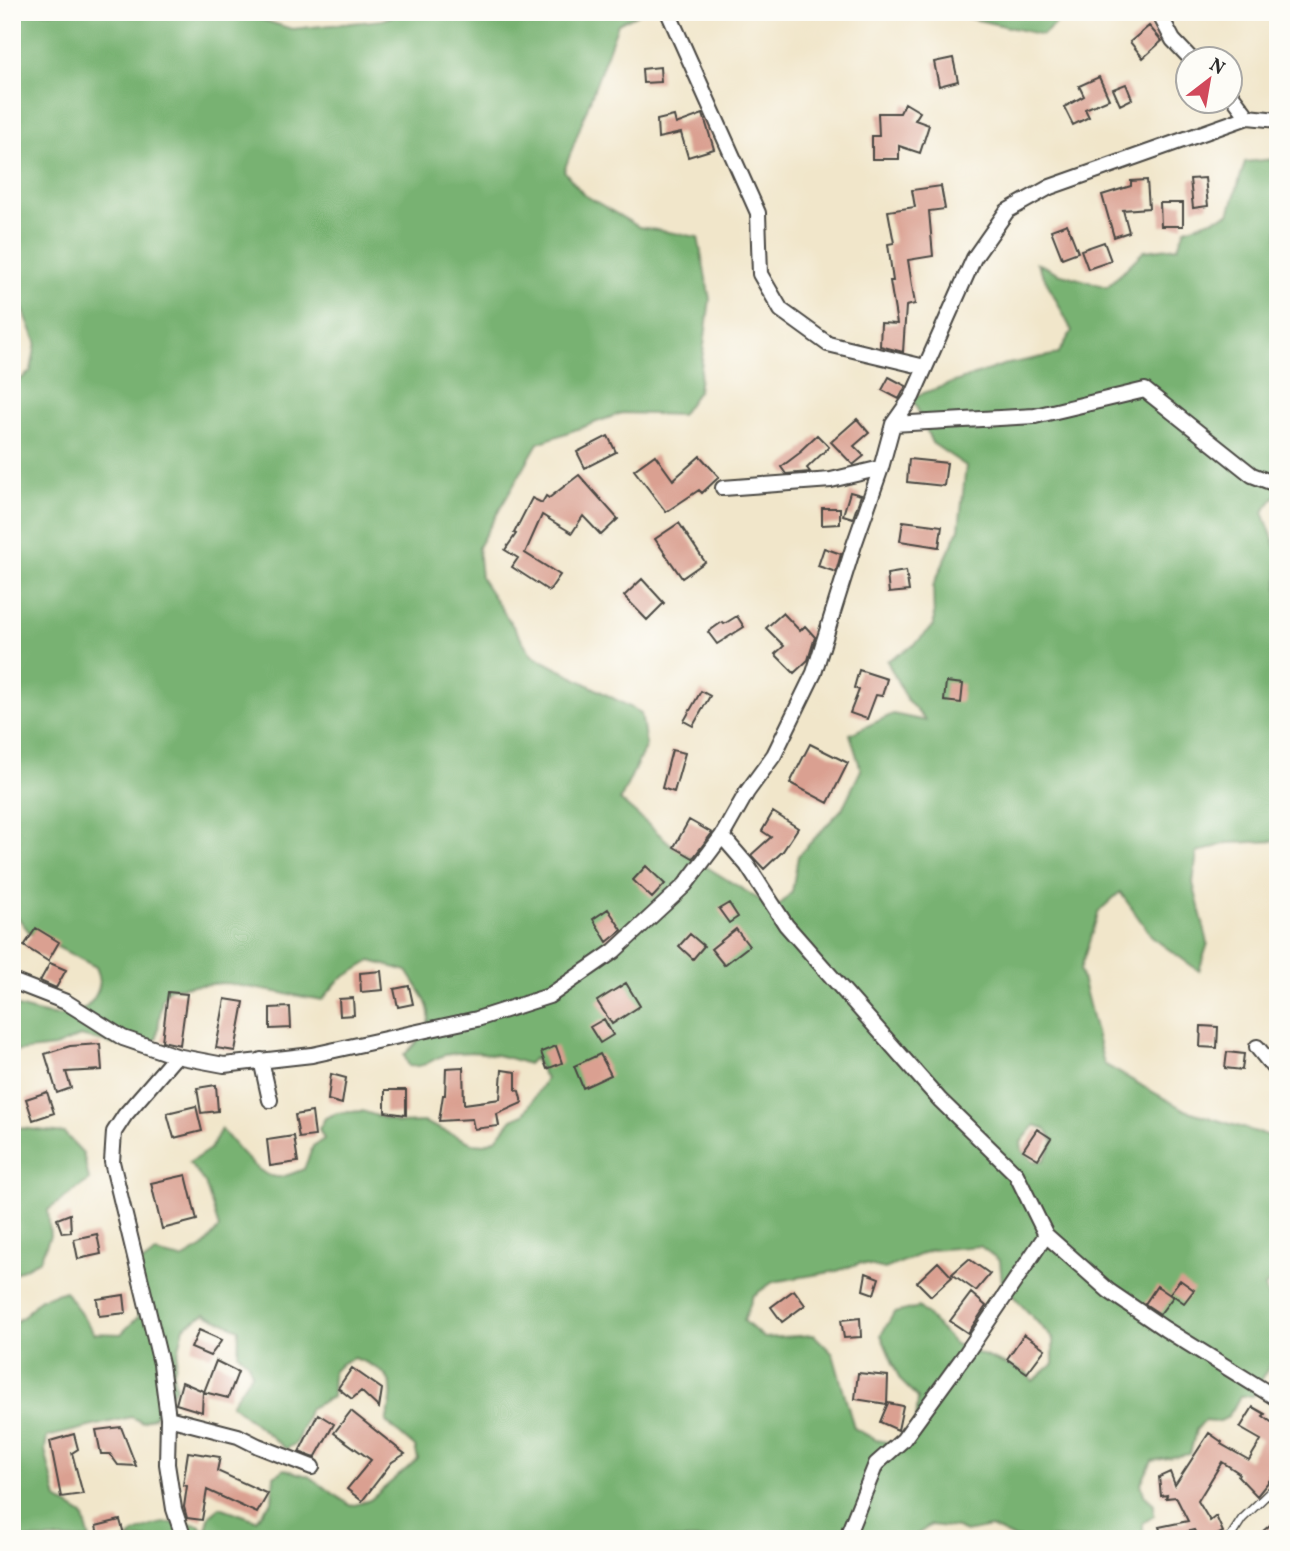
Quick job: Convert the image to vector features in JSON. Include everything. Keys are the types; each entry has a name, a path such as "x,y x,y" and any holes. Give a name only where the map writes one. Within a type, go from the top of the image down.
{"street":[{"path":"668,12 758,213 760,274 781,310 828,344 925,367"},
{"path":"1161,17 1179,46"},
{"path":"1244,109 1248,117"},
{"path":"12,981 66,1002 122,1038 176,1056 224,1065 312,1055 477,1019 549,996 614,951 685,885 722,836 747,792 774,755 814,673 893,424 912,397 974,258 1007,211 1050,187 1248,117 1278,120"},
{"path":"893,424 1035,416 1145,390 1252,475 1278,485"},
{"path":"723,488 831,480 881,468"},
{"path":"722,836 747,865 786,925 940,1100 1016,1174 1046,1235 1109,1291 1278,1399"},
{"path":"1257,1047 1278,1073"},
{"path":"176,1056 119,1123 114,1132 112,1162 161,1364 168,1418 167,1464 174,1509 184,1539"},
{"path":"261,1060 270,1100"},
{"path":"846,1539 876,1464 903,1440 1046,1235"},
{"path":"168,1418 238,1436 312,1467"}],"lane":[{"path":"1228,1539 1242,1519 1278,1483"}],"green space":[{"path":"12,12 237,12 292,29 382,20 404,12 641,12 618,24 564,171 583,194 639,227 698,237 710,299 698,391 681,415 622,413 538,443 478,547 481,578 532,655 641,713 646,745 620,800 674,847 775,909 792,892 798,856 842,809 861,770 850,734 893,714 926,721 907,700 887,661 914,645 934,625 933,586 959,529 966,466 932,443 912,397 1003,365 1058,354 1072,331 1037,263 1058,273 1107,287 1144,251 1178,247 1185,229 1229,214 1245,162 1275,159 1278,147 1278,493 1263,512 1278,552 1278,841 1227,843 1197,853 1193,883 1208,943 1199,971 1153,938 1120,892 1099,911 1080,970 1104,1064 1185,1110 1273,1137 1278,1146 1278,1248 1275,1254 1278,1275 1265,1287 1274,1317 1278,1320 1278,1350 1253,1396 1240,1396 1227,1417 1218,1421 1204,1421 1196,1430 1190,1454 1152,1461 1141,1483 1144,1495 1154,1504 1154,1516 1143,1523 1146,1539 1023,1539 1014,1538 991,1527 966,1532 957,1528 931,1525 910,1539 127,1539 145,1528 161,1523 199,1525 205,1533 210,1515 220,1507 256,1520 272,1501 274,1476 284,1469 308,1476 351,1506 370,1500 418,1459 415,1447 386,1422 391,1389 385,1374 354,1358 342,1363 333,1372 332,1397 310,1408 296,1443 286,1449 231,1404 252,1373 247,1361 238,1354 239,1329 205,1314 184,1327 173,1375 176,1387 155,1416 143,1422 131,1417 47,1437 45,1450 57,1499 83,1515 90,1539 12,1539 12,1324 23,1317 40,1299 65,1291 94,1333 121,1334 138,1317 134,1269 155,1253 182,1259 203,1247 219,1228 205,1183 189,1163 210,1149 221,1129 261,1171 283,1177 304,1169 313,1146 324,1139 319,1129 325,1118 337,1113 362,1111 399,1123 424,1122 472,1143 485,1144 496,1139 512,1119 524,1114 546,1079 534,1058 528,1064 477,1052 445,1055 424,1064 409,1066 404,1055 424,1033 429,1015 427,1005 407,971 371,961 339,980 322,1000 224,983 170,988 162,999 157,1037 146,1052 80,1036 55,1047 12,1052 12,1005 45,1014 67,1015 86,1007 94,998 100,983 96,967 30,933 12,910 12,386 31,371 36,342 12,286","holes":["1035,1125 1046,1129 1054,1142 1043,1161 1034,1161 1022,1151 1021,1142","980,1246 1000,1261 1002,1284 1053,1339 1053,1364 1033,1381 1027,1373 955,1344 919,1307 894,1313 881,1335 900,1380 918,1398 916,1423 902,1445 876,1440 854,1428 833,1354 814,1335 764,1338 744,1321 753,1296 773,1282 837,1271 860,1263 885,1269 931,1250"]},
{"path":"943,12 1068,12 1043,35"},
{"path":"12,1127 64,1133 83,1153 89,1180 48,1210 50,1236 40,1260 12,1275"}],"building":[{"path":"1149,26 1162,41 1143,58 1130,42"},
{"path":"953,58 958,81 939,86 934,62"},
{"path":"660,67 661,82 643,83 642,69"},
{"path":"1099,77 1109,99 1085,109 1089,117 1073,125 1064,107 1084,96 1079,86"},
{"path":"1126,84 1132,99 1120,105 1113,89"},
{"path":"905,103 920,112 915,120 929,125 920,153 899,146 899,159 872,159 872,136 879,136 878,113 900,113"},
{"path":"703,114 714,149 688,157 681,133 658,138 657,120 674,116 676,124"},
{"path":"1205,178 1208,206 1193,208 1190,179"},
{"path":"1147,180 1149,208 1123,210 1129,232 1114,237 1102,195 1131,186 1131,181"},
{"path":"941,186 945,209 929,211 933,256 908,260 915,304 906,306 903,352 880,346 881,323 897,324 890,281 893,281 888,244 894,243 888,211 915,207 912,190"},
{"path":"1160,203 1183,203 1183,226 1161,226"},
{"path":"1067,224 1078,252 1062,258 1051,230"},
{"path":"1104,242 1111,261 1088,269 1081,250"},
{"path":"889,377 906,386 899,399 882,390"},
{"path":"857,419 869,433 854,446 864,456 853,465 831,442"},
{"path":"817,435 829,447 807,468 810,472 786,474 781,467"},
{"path":"608,436 616,452 585,468 577,452"},
{"path":"655,455 673,480 700,456 719,477 702,493 699,490 666,512 634,470"},
{"path":"909,459 947,463 944,486 907,482"},
{"path":"579,475 618,519 601,535 583,516 572,533 542,515 525,553 560,575 549,591 512,567 518,558 505,550 516,534 514,533 532,498 542,503 546,496 549,498"},
{"path":"850,492 861,495 853,518 843,515"},
{"path":"822,508 840,508 840,524 822,525"},
{"path":"903,521 942,526 939,547 900,541"},
{"path":"679,523 705,562 682,578 655,539"},
{"path":"824,548 841,554 836,572 818,566"},
{"path":"906,571 909,591 889,593 887,574"},
{"path":"642,579 664,603 647,620 624,596"},
{"path":"783,613 800,631 805,626 815,637 808,660 794,673 775,654 784,646 766,628"},
{"path":"737,616 744,627 717,644 708,632"},
{"path":"859,670 887,679 882,696 876,695 867,719 850,713 859,690 854,688"},
{"path":"946,682 963,684 961,703 944,701"},
{"path":"701,691 710,696 693,726 684,721"},
{"path":"810,744 848,763 828,803 790,783"},
{"path":"672,750 685,753 674,792 662,788"},
{"path":"773,812 798,828 783,851 764,869 751,855 771,837 762,831"},
{"path":"689,820 712,833 693,858 674,847"},
{"path":"646,866 665,884 652,898 633,880"},
{"path":"729,903 738,917 729,923 719,909"},
{"path":"608,909 622,930 607,942 593,919"},
{"path":"36,928 59,942 48,961 24,946"},
{"path":"736,929 749,946 724,965 711,949"},
{"path":"690,934 704,946 693,959 679,946"},
{"path":"50,963 66,970 56,988 40,981"},
{"path":"381,971 383,990 361,992 360,973"},
{"path":"626,983 640,1006 612,1024 597,1001"},
{"path":"409,986 413,1004 398,1007 394,989"},
{"path":"168,992 187,994 180,1045 162,1041"},
{"path":"353,998 354,1015 340,1016 339,999"},
{"path":"225,999 244,1002 235,1051 216,1048"},
{"path":"290,1007 291,1028 270,1029 270,1008"},
{"path":"604,1019 613,1035 600,1043 590,1027"},
{"path":"1201,1026 1218,1027 1217,1048 1200,1047"},
{"path":"100,1044 102,1070 66,1072 71,1088 57,1093 45,1054 70,1046"},
{"path":"556,1046 562,1063 547,1069 541,1052"},
{"path":"1227,1052 1244,1054 1242,1070 1225,1068"},
{"path":"600,1054 611,1075 583,1088 574,1066"},
{"path":"463,1067 464,1104 500,1099 502,1070 516,1072 516,1090 519,1091 522,1103 497,1114 499,1126 474,1129 472,1119 439,1121 445,1095 446,1068"},
{"path":"331,1074 346,1078 342,1104 328,1100"},
{"path":"216,1085 218,1111 201,1113 197,1088"},
{"path":"385,1090 406,1090 406,1115 385,1112"},
{"path":"47,1092 54,1113 33,1120 26,1099"},
{"path":"196,1106 202,1131 174,1138 167,1113"},
{"path":"312,1112 315,1136 299,1138 295,1115"},
{"path":"1037,1129 1051,1138 1038,1159 1023,1150"},
{"path":"294,1136 298,1162 270,1166 267,1140"},
{"path":"186,1175 197,1220 162,1229 151,1183"},
{"path":"70,1214 71,1232 62,1233 57,1219"},
{"path":"97,1234 101,1254 78,1259 74,1239"},
{"path":"969,1259 990,1274 976,1291 952,1274"},
{"path":"938,1262 952,1277 931,1296 917,1282"},
{"path":"866,1273 879,1278 874,1294 863,1290"},
{"path":"1180,1280 1194,1290 1184,1303 1170,1293"},
{"path":"1157,1286 1173,1297 1160,1314 1145,1304"},
{"path":"794,1290 805,1305 782,1322 771,1307"},
{"path":"971,1293 986,1306 968,1333 950,1321"},
{"path":"124,1295 126,1313 99,1316 97,1299"},
{"path":"860,1318 861,1337 844,1338 841,1320"},
{"path":"199,1330 222,1340 210,1356 191,1348"},
{"path":"1024,1334 1045,1349 1027,1373 1007,1359"},
{"path":"216,1361 238,1372 228,1398 204,1392"},
{"path":"352,1368 382,1389 379,1408 361,1391 352,1399 338,1388"},
{"path":"858,1373 888,1376 887,1404 855,1399"},
{"path":"182,1382 203,1391 202,1412 176,1404"},
{"path":"888,1403 903,1406 898,1430 880,1422"},
{"path":"1253,1407 1278,1427 1278,1470 1257,1496 1238,1476 1239,1473 1222,1462 1198,1501 1210,1521 1216,1516 1223,1532 1209,1539 1199,1539 1194,1530 1163,1538 1159,1527 1188,1521 1176,1497 1161,1496 1159,1477 1170,1472 1175,1485 1209,1433 1222,1442 1221,1444 1249,1460 1261,1440 1240,1428"},
{"path":"351,1411 405,1454 392,1462 362,1501 347,1489 371,1460 334,1433"},
{"path":"318,1414 334,1424 315,1458 299,1452"},
{"path":"121,1427 136,1466 118,1465 110,1454 101,1454 96,1430"},
{"path":"74,1434 78,1449 72,1453 83,1494 61,1497 50,1441"},
{"path":"188,1452 220,1457 217,1471 268,1494 257,1513 207,1490 202,1520 187,1518 184,1507 187,1486 183,1485"},
{"path":"1278,1518 1276,1539 1254,1539"},
{"path":"120,1520 124,1534 99,1539 96,1526"}]}
